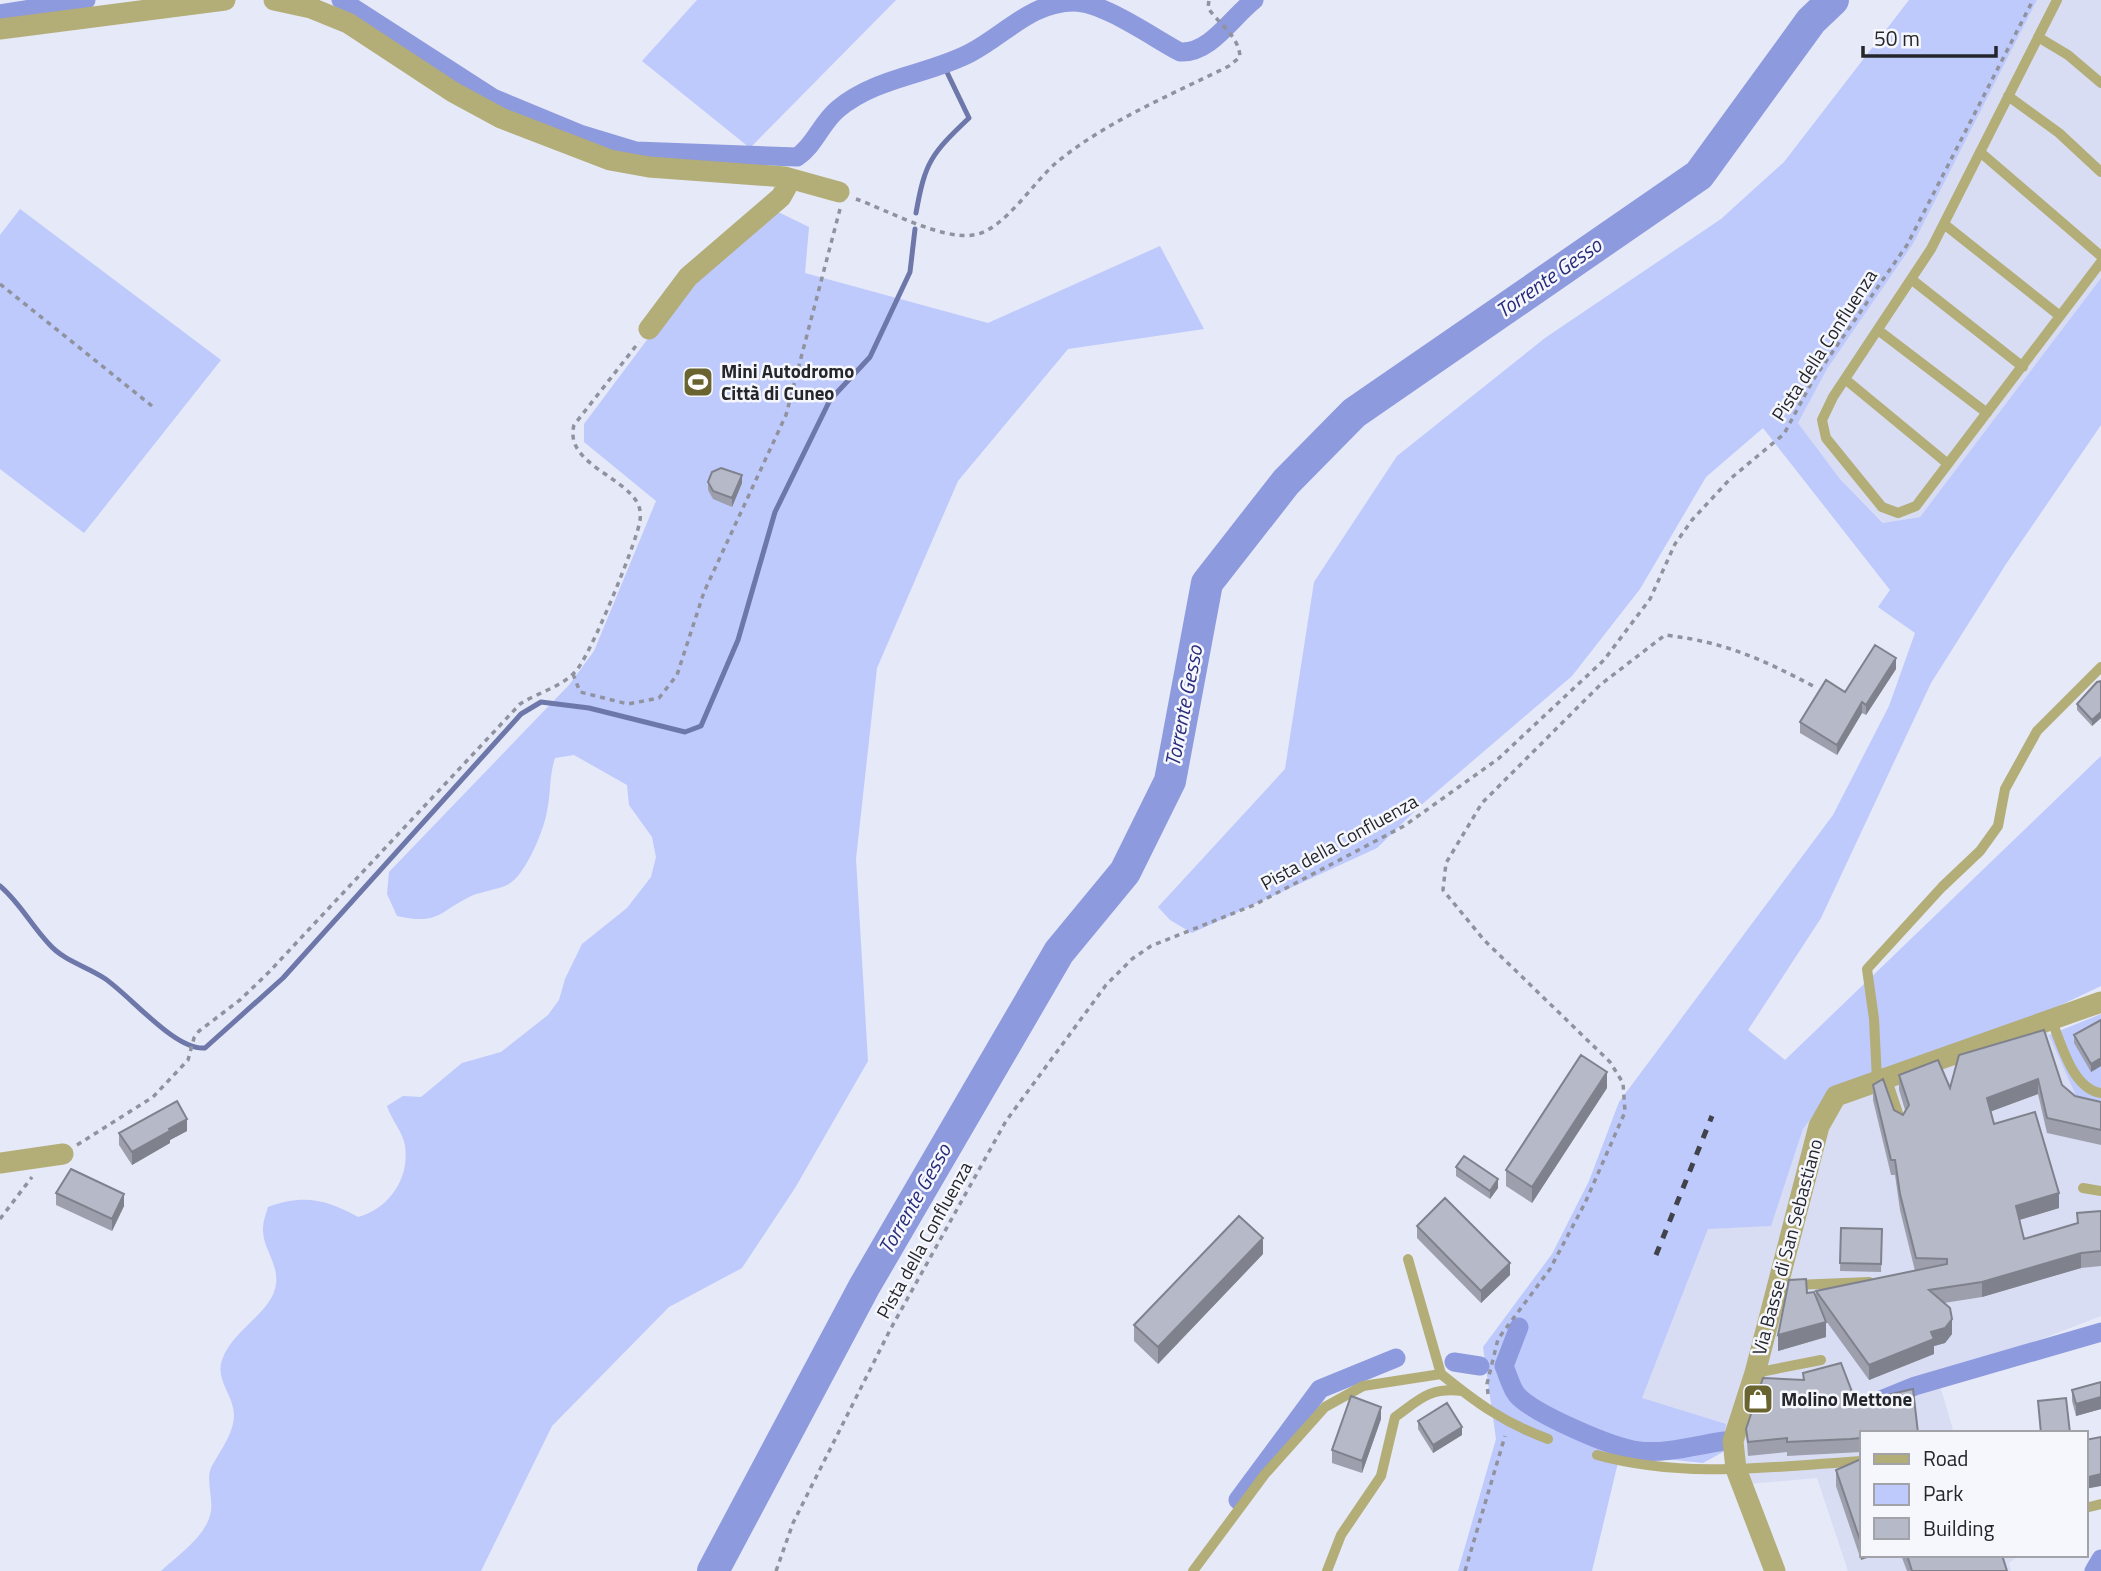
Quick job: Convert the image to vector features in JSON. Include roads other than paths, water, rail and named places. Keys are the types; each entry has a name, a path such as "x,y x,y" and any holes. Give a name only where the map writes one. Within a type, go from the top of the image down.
{"street":[{"path":"0,29 225,0"},
{"path":"274,0 311,8 348,23 453,92 501,118 610,160 649,167 785,177 841,193"},
{"path":"649,329 688,277 781,197 786,188 785,177"},
{"name":"Via Basse di San Sebastiano","path":"1775,1571 1736,1469 1733,1441 1755,1373 1819,1126 1836,1096 2101,1002"},
{"path":"0,1163 63,1154"}],"lane":[{"path":"2057,0 1944,224 1845,379 1822,420 1826,438 1882,507 1898,513 1916,506 2101,262"},
{"path":"2038,37 2068,55 2101,83"},
{"path":"2008,96 2059,133 2101,172"},
{"path":"1980,152 2101,256"},
{"path":"1944,224 2060,316"},
{"path":"1911,279 2023,367"},
{"path":"1878,330 1987,413"},
{"path":"1845,379 1948,464"},
{"path":"1901,1122 1881,1079 1867,969 1942,887 1980,851 1998,826 2005,789 2037,730 2101,667"},
{"path":"2051,1019 2077,1077 2094,1092 2101,1093"},
{"path":"2083,1188 2101,1191"},
{"path":"1408,1259 1441,1374 1510,1425 1548,1439"},
{"path":"1777,1282 1802,1286 1876,1282"},
{"path":"1755,1373 1821,1360"},
{"path":"1193,1571 1265,1474 1325,1407 1363,1386 1441,1374"},
{"path":"1327,1571 1341,1535 1381,1476 1395,1417 1425,1395 1441,1388 1462,1391"},
{"path":"1597,1455 1662,1469 1736,1469 1860,1461"}],"waterway":[{"path":"0,14 86,0"},
{"path":"341,0 493,98 580,134 636,151 797,157 809,146 832,115 853,98 885,83 937,67 970,53 1031,13 1045,7 1074,2 1099,8 1180,52 1191,51 1211,41 1254,0"},
{"name":"Torrente Gesso","path":"713,1571 864,1287 1059,952 1125,872 1170,781 1207,583 1286,482 1354,413 1699,175 1811,21 1833,0"},
{"path":"916,213 923,182 932,160 938,150 969,118 943,64"},
{"path":"0,886 55,950 115,986 180,1041 193,1047 205,1048 283,978 521,714 541,702 589,708 685,732 701,726 738,640 775,512 830,400 870,357 910,272 915,229"},
{"path":"1519,1327 1504,1366 1511,1385 1526,1403 1556,1420 1593,1437 1639,1451 1671,1450 1724,1441"},
{"path":"1878,1401 1915,1386 2101,1332"},
{"path":"1238,1500 1320,1389 1396,1358"},
{"path":"1454,1362 1480,1366"},
{"path":"2094,1571 2101,1559"}],"railway":[{"path":"1656,1255 1712,1116"}],"place":[{"name":"Mini Autodromo Città di Cuneo","path":"698,382"},
{"name":"Molino Mettone","path":"1758,1399"}]}
